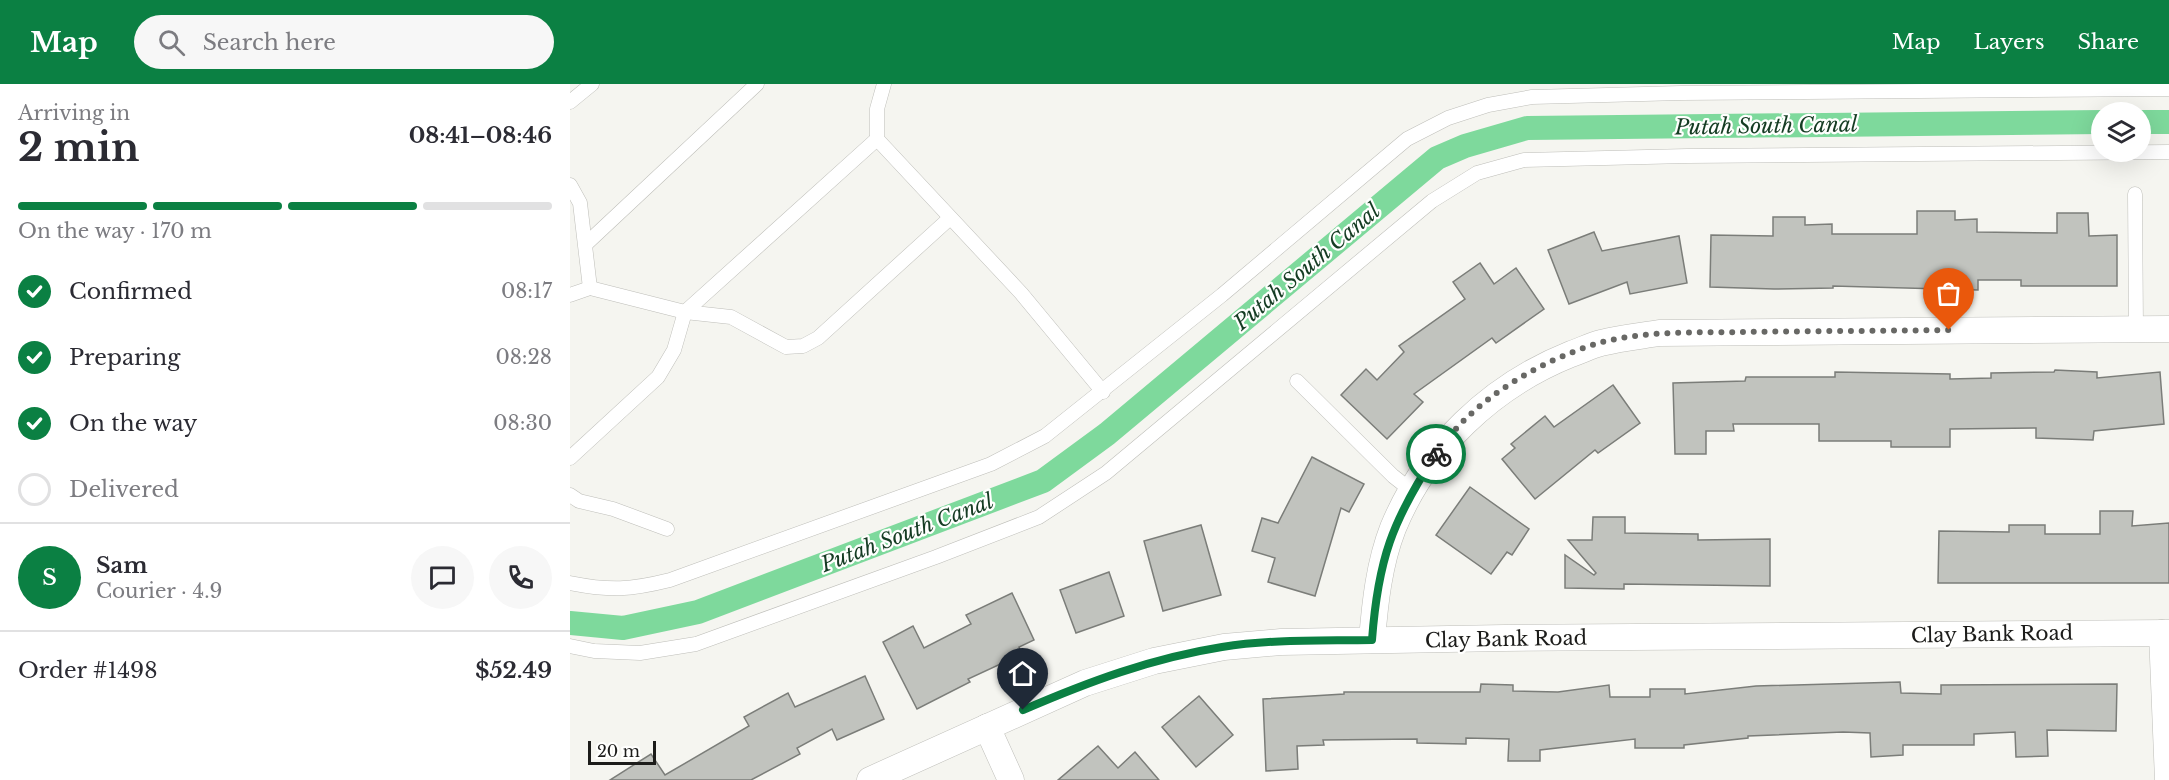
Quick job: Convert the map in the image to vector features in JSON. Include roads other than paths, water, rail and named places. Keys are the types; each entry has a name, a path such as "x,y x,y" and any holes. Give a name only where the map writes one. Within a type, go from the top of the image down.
{"street":[{"path":"1372,640 1381,567 1393,529 1412,491 1440,449 1479,408 1511,384 1544,365 1599,343 1659,333 2169,328"},
{"path":"2165,633 2168,780"},
{"name":"Clay Bank Road","path":"870,780 1085,683 1154,661 1224,647 1281,642 1372,640 2165,633"},
{"path":"987,727 1011,780"}],"lane":[{"path":"570,102 592,84"},
{"path":"586,244 757,84"},
{"path":"884,84 877,109 878,139 1021,293 1102,392"},
{"path":"570,583 598,588 633,589 670,580 990,464 1045,436 1222,295 1407,139 1448,118 1488,105 1532,97 1681,93 2169,89"},
{"path":"570,458 658,377 674,350 685,312 878,139"},
{"path":"570,646 594,651 640,653 696,644 1039,517 1106,473 1432,201 1477,173 1524,160 1699,156 2169,152"},
{"path":"570,185 580,203 590,288"},
{"path":"2135,194 2136,329"},
{"path":"570,295 590,288 685,312 731,317 786,347 803,346 818,338 950,218"},
{"path":"1297,381 1393,476 1412,491"},
{"path":"570,495 579,501 613,509 667,529"}],"waterway":[{"name":"Putah South Canal","path":"570,623 623,628 698,612 1043,481 1107,434 1437,158 1465,146 1527,128 2091,122"},
{"name":"Putah South Canal","path":"2151,122 2169,122"}]}
